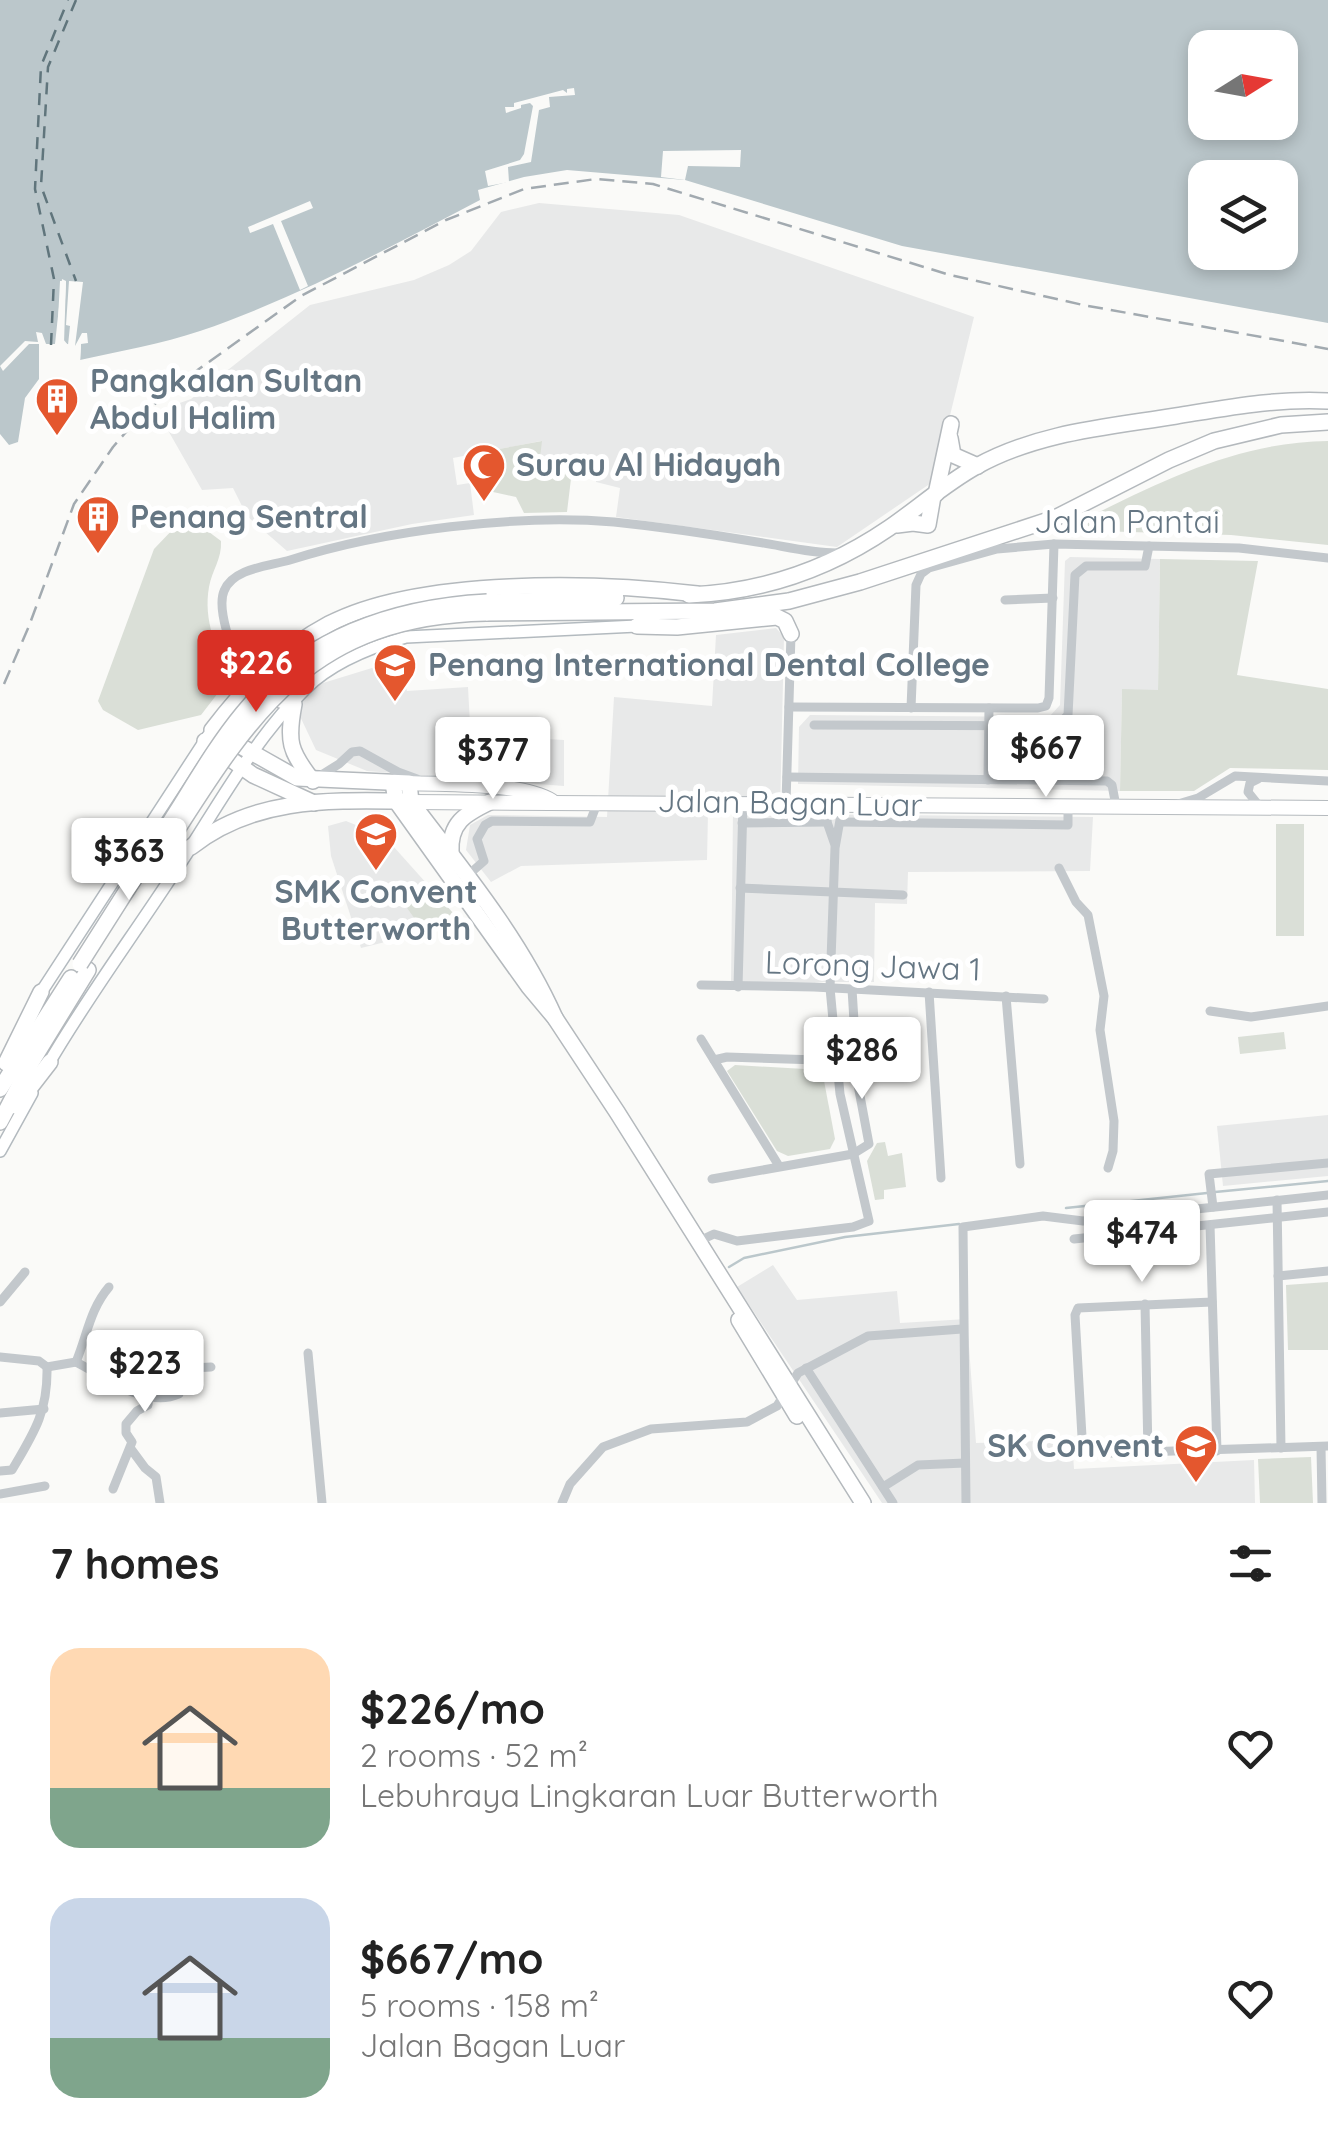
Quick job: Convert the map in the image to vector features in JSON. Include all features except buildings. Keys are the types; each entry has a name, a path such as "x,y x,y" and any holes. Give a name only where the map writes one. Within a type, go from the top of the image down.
{"highway":[{"path":"0,1088 222,761 266,703 294,678 341,647 373,633 486,608 697,594 774,583 853,552 978,466 1027,444 1087,429 1274,402 1328,400"},
{"path":"637,626 762,607 826,592 1055,518 1214,441 1281,425 1328,422"},
{"path":"934,495 951,424 953,456 978,466"},
{"path":"314,803 208,736 246,686 329,624 369,608 432,595 498,588 617,588 697,594"},
{"path":"791,634 797,610 826,592"},
{"path":"486,608 701,611 762,607"},
{"path":"637,626 677,627 777,616 785,621 791,634"},
{"path":"268,666 263,676 267,692 294,704 290,744 294,758 313,781"},
{"path":"247,760 313,781 401,783 404,802 420,834 555,1018 718,1270 786,1390 854,1497"},
{"path":"355,800 388,811 420,834"},
{"path":"191,847 238,816 314,803 404,802 468,876 538,981 555,1018"},
{"path":"451,854 450,840 458,820 490,802"},
{"path":"0,1123 84,967"},
{"path":"0,1076 42,992"},
{"path":"0,1123 50,1062"}],"main road":[{"name":"Jalan Bagan Luar","path":"401,783 520,790 541,794 552,801"},
{"name":"Jalan Bagan Luar","path":"404,802 1328,808"}],"street":[{"path":"246,686 223,617 226,587 241,574 338,548 469,526 560,520 612,522 831,553 853,552"},
{"path":"789,707 1046,706 1054,544"},
{"name":"Jalan Pantai","path":"911,708 916,585 929,568 997,550 1054,544 1238,548 1328,558"},
{"path":"814,725 1054,727 1068,718 1074,578 1083,567 1143,567 1148,562 1148,546"},
{"path":"1005,600 1073,603"},
{"path":"0,1150 50,1062 216,804 306,688 372,647 406,638 637,626"},
{"path":"786,803 791,634"},
{"path":"837,725 838,707"},
{"path":"988,780 989,708"},
{"path":"0,1061 208,736"},
{"path":"313,781 352,752 360,751 398,772 432,784"},
{"path":"188,765 202,765 215,771 216,804"},
{"path":"1169,806 1198,798 1235,776 1328,781"},
{"path":"787,778 1107,781 1112,786 1116,806"},
{"path":"1260,807 1248,792 1250,782 1271,778"},
{"path":"468,876 484,861 477,839 485,825 590,822 598,801"},
{"path":"738,987 743,802"},
{"path":"836,803 827,822 836,848"},
{"path":"697,1242 714,1234 736,1241 853,1227 870,1220 840,1094 830,988 836,848 842,822 836,803"},
{"path":"842,822 1068,826 1068,806"},
{"path":"742,822 827,822"},
{"path":"1059,868 1076,902 1088,915 1104,996 1100,1030 1114,1121 1108,1168"},
{"path":"740,888 904,895"},
{"name":"Lorong Jawa 1","path":"701,985 1044,999"},
{"path":"712,1179 853,1154 870,1140 858,1086 852,989"},
{"path":"929,992 941,1178"},
{"path":"1006,996 1020,1164"},
{"path":"1210,1012 1251,1017 1328,1006"},
{"path":"701,1039 778,1166"},
{"path":"714,1060 818,1060"},
{"path":"1212,1198 1210,1174 1328,1163"},
{"path":"966,1503 963,1226 1043,1216 1083,1220 1212,1198 1277,1200 1328,1195"},
{"path":"1277,1200 1282,1448"},
{"path":"1083,1220 1079,1238 1328,1212"},
{"path":"1210,1224 1216,1451"},
{"path":"1278,1276 1328,1271"},
{"path":"0,1302 26,1272"},
{"path":"76,1362 98,1300 109,1288"},
{"path":"1212,1302 1078,1308 1084,1454 1324,1446 1322,1503"},
{"path":"1146,1304 1148,1454"},
{"path":"562,1503 570,1484 604,1447 651,1429 748,1422 770,1412 806,1368 868,1336 962,1329"},
{"path":"308,1353 322,1503"},
{"path":"113,1489 122,1461 131,1449 126,1424 148,1405 174,1358"},
{"path":"2,1359 39,1361 47,1366 76,1362 130,1390 165,1398 179,1394 181,1383 192,1368 211,1367"},
{"path":"0,1472 12,1470 42,1420 47,1366"},
{"path":"806,1368 893,1503"},
{"path":"130,1390 137,1411"},
{"path":"0,1414 44,1409"},
{"path":"131,1449 156,1477 160,1503"},
{"path":"883,1487 918,1465 965,1463"},
{"path":"0,1494 45,1486"}],"shaded area":[{"path":"0,0 1328,0 1328,323 902,246 685,180 567,170 478,190 480,200 307,287 236,318 141,347 80,360 86,333 77,347 64,343 66,281 60,281 57,339 55,345 39,343 39,379 25,398 18,442 9,445 0,434"},
{"path":"539,203 679,215 974,317 934,481 837,547 616,517 620,488 596,482 598,457 584,456 573,462 540,458 541,441 453,458 457,485 470,483 474,515 287,551 247,516 233,488 202,490 157,411 191,399 310,305 414,280 449,265 471,251 501,212"},
{"path":"542,441 540,458 573,462 567,512 524,513 516,497 475,488 483,452"},
{"path":"1328,441 1328,545 1231,535 1063,530 1191,470 1258,449"},
{"path":"177,525 205,529 221,541 209,587 208,611 228,680 201,715 138,730 103,710 98,701 154,549"},
{"path":"1070,557 1160,559 1158,690 1122,690 1120,791 798,784 799,727 810,715 1049,717 1060,705 1065,561"},
{"path":"1160,559 1258,561 1237,675 1328,689 1328,770 1230,768 1194,791 1120,791 1122,689 1158,690"},
{"path":"776,628 784,637 780,814 1093,817 1090,871 908,872 907,904 875,903 874,982 731,982 733,812 708,813 707,860 521,866 491,882 466,850 470,825 488,815 607,817 614,697 712,706 716,635"},
{"path":"398,660 407,691 468,687 471,743 530,738 564,740 564,786 367,771 316,750 297,710 310,687"},
{"name":"SMK Convent Butterworth","path":"346,821 393,846 462,923 361,948 331,856 328,826"},
{"path":"1276,824 1304,824 1304,936 1276,936"},
{"path":"430,888 462,923 425,933 402,901"},
{"path":"1284,1032 1286,1049 1240,1054 1238,1037"},
{"path":"735,1065 822,1070 835,1139 830,1149 788,1156 777,1151 727,1071"},
{"path":"1328,1115 1328,1176 1223,1186 1217,1126"},
{"path":"885,1142 888,1156 902,1153 906,1187 884,1190 884,1199 875,1200 867,1161 877,1143"},
{"path":"773,1265 797,1300 897,1291 900,1323 967,1319 976,1443 1072,1440 1074,1469 1254,1460 1255,1503 882,1503 737,1287"},
{"path":"1328,1282 1328,1350 1288,1350 1286,1285"},
{"path":"1311,1457 1313,1503 1260,1503 1258,1459"}],"pier":[{"path":"574,88 575,95 549,97 550,107 539,110 531,162 508,167 509,182 488,186 485,171 520,160 524,154 533,106 521,105 506,113 505,107"},
{"path":"741,150 740,167 688,166 685,180 661,177 663,151"},
{"path":"310,201 313,208 281,221 308,286 300,290 273,224 250,233 248,227"},
{"path":"62,279 66,281 63,339 68,345 69,281 83,282 75,346 82,333 87,333 88,343 81,344 80,365 75,362 75,352 60,346 45,349 45,369 40,369 40,344 29,344 3,371 0,366 25,341 38,342 36,332 42,333 46,344 55,344"}],"waterway":[{"path":"1215,1192 1328,1181"},
{"path":"1066,1208 1207,1193"},
{"path":"729,1267 744,1258 845,1237 959,1224"}],"ferry route":[{"path":"51,345 54,279 35,189 41,66 68,0"},
{"path":"76,0 48,67 41,186 76,281"}],"railway":[{"path":"4,684 74,504 139,417 301,296 446,220 524,189 596,179 653,184 950,275 1083,305 1328,349"}],"place":[{"name":"Pangkalan Sultan Abdul Halim","path":"57,437"},
{"name":"Surau Al Hidayah","path":"484,503"},
{"name":"Penang Sentral","path":"98,555"},
{"name":"Penang International Dental College","path":"395,703"},
{"name":"SMK Convent Butterworth","path":"376,872"},
{"name":"SK Convent","path":"1196,1484"}]}
